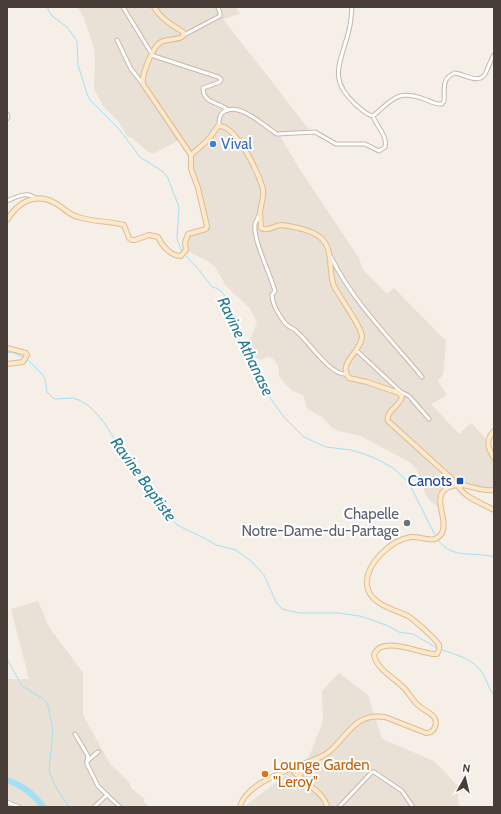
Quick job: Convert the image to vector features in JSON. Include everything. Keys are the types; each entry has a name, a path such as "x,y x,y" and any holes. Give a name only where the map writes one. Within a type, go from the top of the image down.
{"street":[{"path":"123,7 151,54 218,77 220,82 203,88 203,92 211,102 220,104 228,110"},
{"path":"154,7 158,14 171,26 183,32 184,35"},
{"path":"142,84 142,77 151,54 156,46 161,41 181,38 220,16 218,7"},
{"path":"191,155 203,146 219,126 220,115 228,110 241,111 259,121 277,134 315,132 336,144 365,144 378,151 383,149 386,143 385,139 376,125 373,116 364,111 346,95 342,90 338,79 340,62 350,29 352,7"},
{"path":"7,220 14,210 24,202 35,198 41,198 55,203 63,208 65,212 80,218 101,220 124,225 129,238 132,240 153,235 158,237 160,242 173,254 181,256 186,250 185,242 188,234 206,229 207,226 198,188 190,169 191,155 179,140 132,69 117,40"},
{"path":"373,116 395,98 405,94 442,104 444,101 444,83 447,77 455,73 475,79 480,78 486,74 489,63 494,55"},
{"path":"7,114 7,119"},
{"path":"219,126 223,127 240,141 254,165 263,190 260,213 261,228 264,230 282,225 302,229 322,239 335,267 363,309 422,377"},
{"path":"7,201 24,194 30,194 35,198"},
{"path":"260,213 255,223 256,233 275,291 272,295 273,303 286,324 296,331 318,356 339,374 346,374"},
{"path":"328,251 334,285 362,334 360,343 348,362 345,371 346,374 349,378 367,382 399,393 402,397 401,400 389,413 388,420 452,478 463,493 494,510"},
{"path":"7,348 23,351 27,355 23,362 7,364"},
{"path":"356,350 401,392 409,396 429,419"},
{"path":"494,431 490,434 487,445 494,458"},
{"path":"240,807 241,802 245,797 263,782 274,775 287,770 298,770 307,763 329,751 357,722 364,718 379,716 385,717 426,733 430,733 436,727 433,716 417,704 398,682 385,671 377,662 374,655 382,646 412,649 437,654 439,650 438,643 413,620 395,612 375,600 370,594 366,583 368,573 373,562 386,549 404,539 412,537 431,540 440,536 444,524 440,496 446,489 457,484 486,490 494,490"},
{"path":"74,734 88,756 86,764 98,786 120,807"},
{"path":"87,761 98,752"},
{"path":"298,770 301,779 324,799 327,807"},
{"path":"339,807 372,772 402,791 413,807"},
{"path":"94,807 107,795"},
{"path":"7,802 19,807"}],"shaded area":[{"path":"78,7 236,7 240,14 223,19 311,132 279,134 300,170 359,258 363,270 387,294 394,288 446,341 443,374 438,381 447,395 431,404 459,434 471,423 488,441 494,458 494,490 458,484 442,493 441,508 437,506 430,501 425,493 420,477 411,463 361,436 339,431 331,427 322,417 306,407 303,395 291,390 281,379 276,362 272,358 267,357 260,360 256,358 249,341 257,323 250,308 226,286 216,268 207,261 186,250 185,242 188,234 203,230 207,226 191,169 191,155 179,140 155,153 148,152 132,138 127,136 118,121 103,106 94,89 94,48 84,18"},
{"path":"38,601 49,627 83,673 83,715 110,764 129,782 132,789 145,799 143,802 150,807 7,807 7,679 29,679 11,609"},
{"path":"339,673 368,695 382,739 434,761 457,785 459,807 244,807 309,757 323,721 322,691"}],"waterway":[{"name":"Ravine Athanase","path":"47,7 51,15 67,27 77,41 78,65 90,100 119,129 140,157 162,171 167,176 179,207 177,239 182,252"},
{"name":"Ravine Athanase","path":"186,256 211,286 220,290 224,295 227,300 228,315 262,387 284,417 304,437 326,447 351,450 364,454 393,468 410,485 436,537"},
{"name":"Ravine Baptiste","path":"7,353 12,352 24,358"},
{"name":"Ravine Baptiste","path":"27,359 42,374 45,379 47,392 53,398 73,398 79,400 89,406 98,415 122,451 142,475 161,505 177,525 216,545 236,550 253,563 264,575 276,602 282,609 299,613 338,613 360,616 386,625 399,632 413,634 437,648"},
{"name":"Ravine Athanase","path":"438,540 444,546 457,553 494,557"},
{"name":"Ravine Baptiste","path":"440,649 475,664 483,674 494,696"},
{"path":"7,659 22,686 43,699 48,705 53,731 49,771 54,784 69,807"},
{"path":"7,780 27,790 43,807"}],"place":[{"name":"Vival","path":"213,144"},
{"name":"Canots","path":"460,481"},
{"name":"Chapelle Notre-Dame-du-Partage","path":"407,523"},
{"name":"Lounge Garden \"Leroy\"","path":"265,774"}]}
